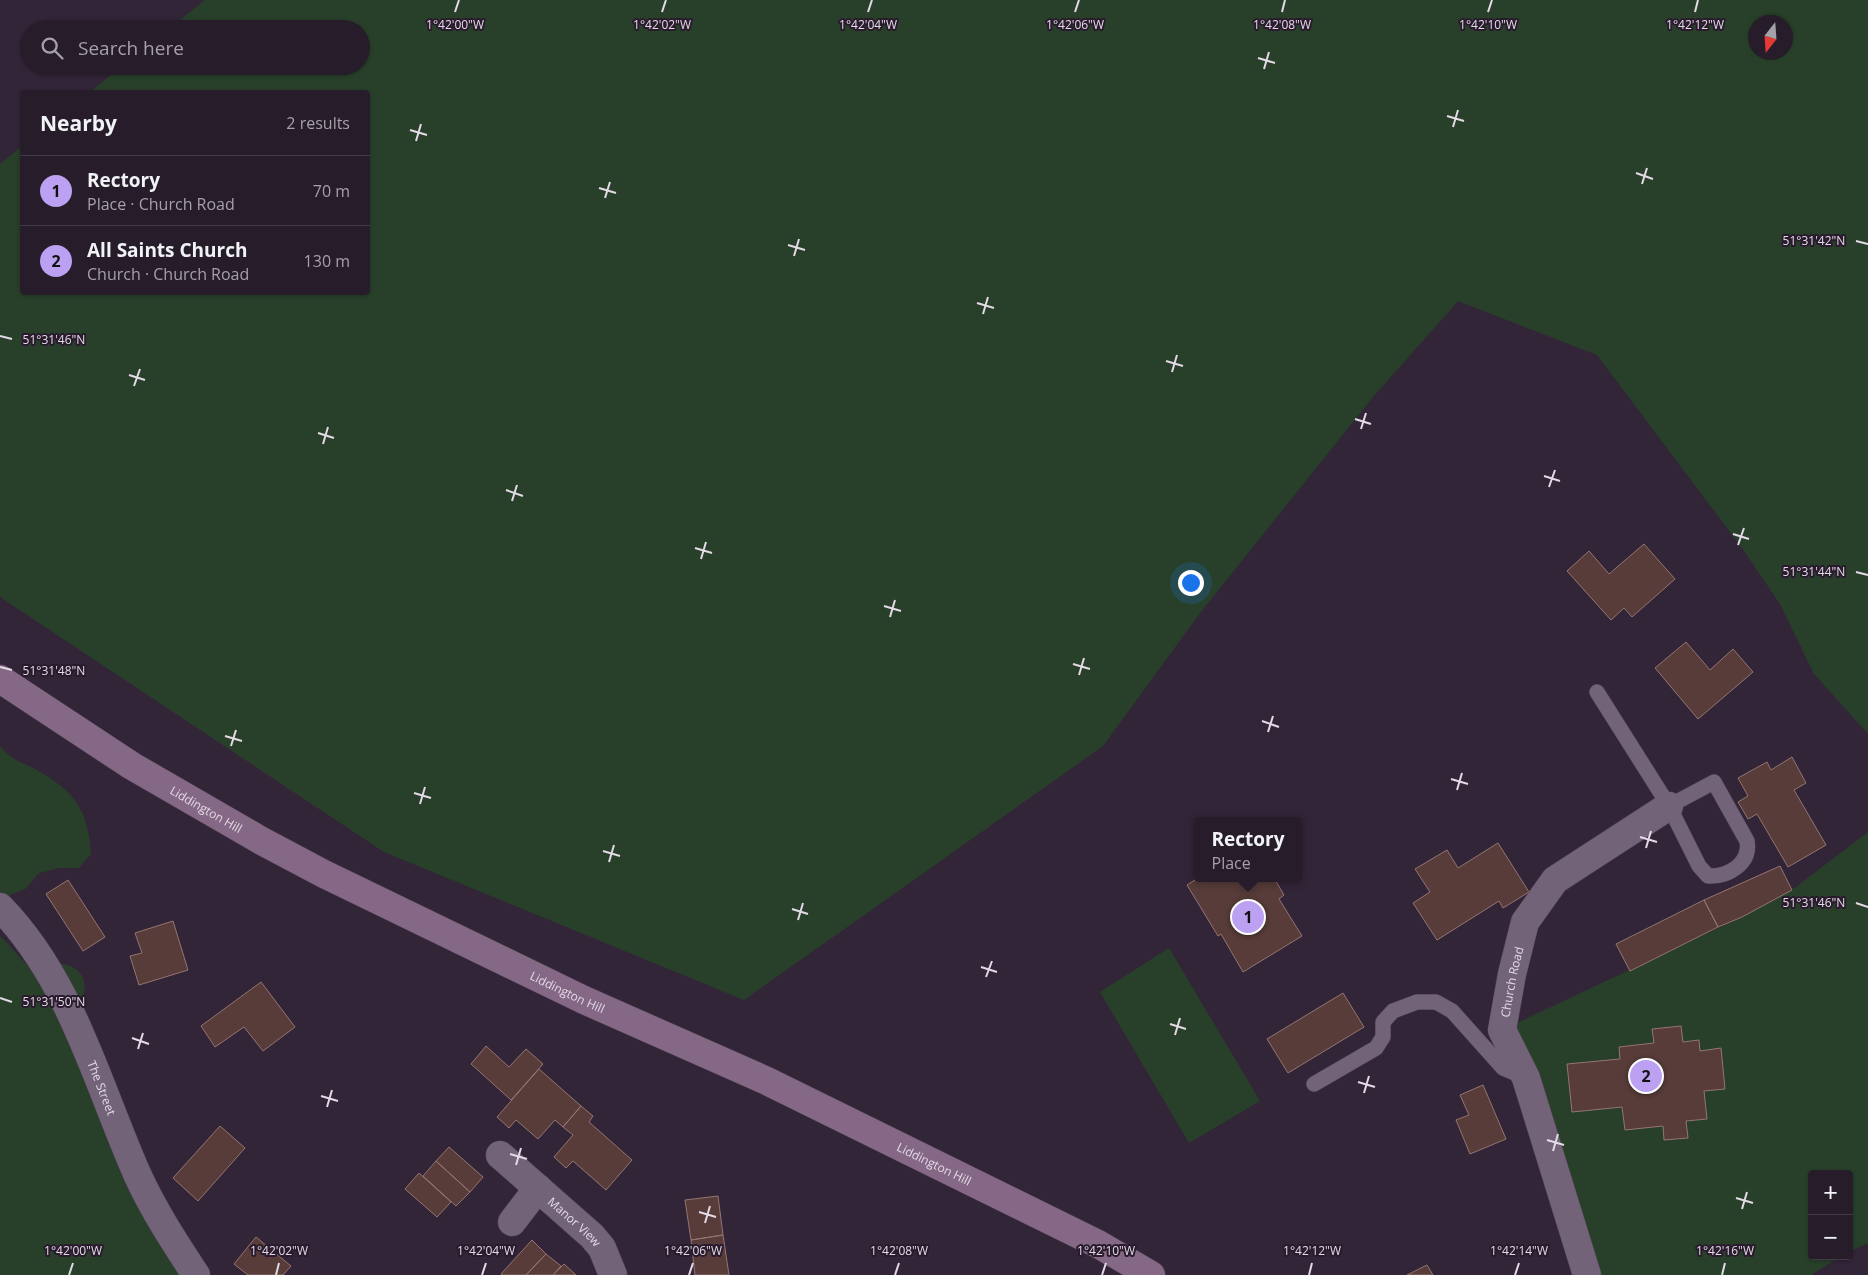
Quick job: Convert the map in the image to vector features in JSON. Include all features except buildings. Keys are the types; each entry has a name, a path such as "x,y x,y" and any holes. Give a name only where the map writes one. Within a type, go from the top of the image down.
{"main road":[{"name":"Liddington Hill","path":"0,678 132,766 260,840 576,996 766,1081 1089,1239 1151,1275"}],"street":[{"name":"Church Road","path":"1587,1275 1526,1078 1502,1030 1512,974 1525,922 1555,880 1669,806"},
{"name":"The Street","path":"0,907 15,922 31,945 73,1014 138,1177 156,1212 196,1275"},
{"name":"Manor View","path":"500,1155 592,1236 602,1248 610,1266"},
{"name":"Manor View","path":"512,1222 538,1188"}],"lane":[{"path":"1597,692 1669,806 1699,866 1708,876 1720,876 1743,862 1749,852 1747,841 1714,782 1669,806"},
{"path":"1314,1084 1376,1048 1383,1037 1383,1022 1393,1011 1417,1002 1436,1002 1452,1011 1503,1068 1526,1078"}],"green space":[{"path":"205,0 1868,0 1868,734 1814,674 1780,604 1742,548 1597,355 1458,301 1373,397 1200,613 1103,746 744,1000 384,852 0,597 0,164 20,148 20,295 370,295 370,90 92,90 111,75 370,75 370,20 180,20"},
{"path":"0,746 12,757 49,777 70,794 77,803 87,825 91,854 79,868 59,868 39,873 25,889 2,898 0,903"},
{"path":"1868,832 1868,1243 1853,1250 1853,1170 1808,1170 1808,1260 1835,1260 1811,1275 1587,1275 1502,1030 1742,917 1792,890"},
{"path":"0,936 41,976 54,966 62,964 76,969 83,978 84,995 79,1007 188,1275 0,1275"},
{"path":"1169,948 1260,1101 1189,1143 1100,992"}],"place":[{"name":"Rectory","path":"1248,917"},
{"name":"All Saints Church","path":"1646,1076"}]}
